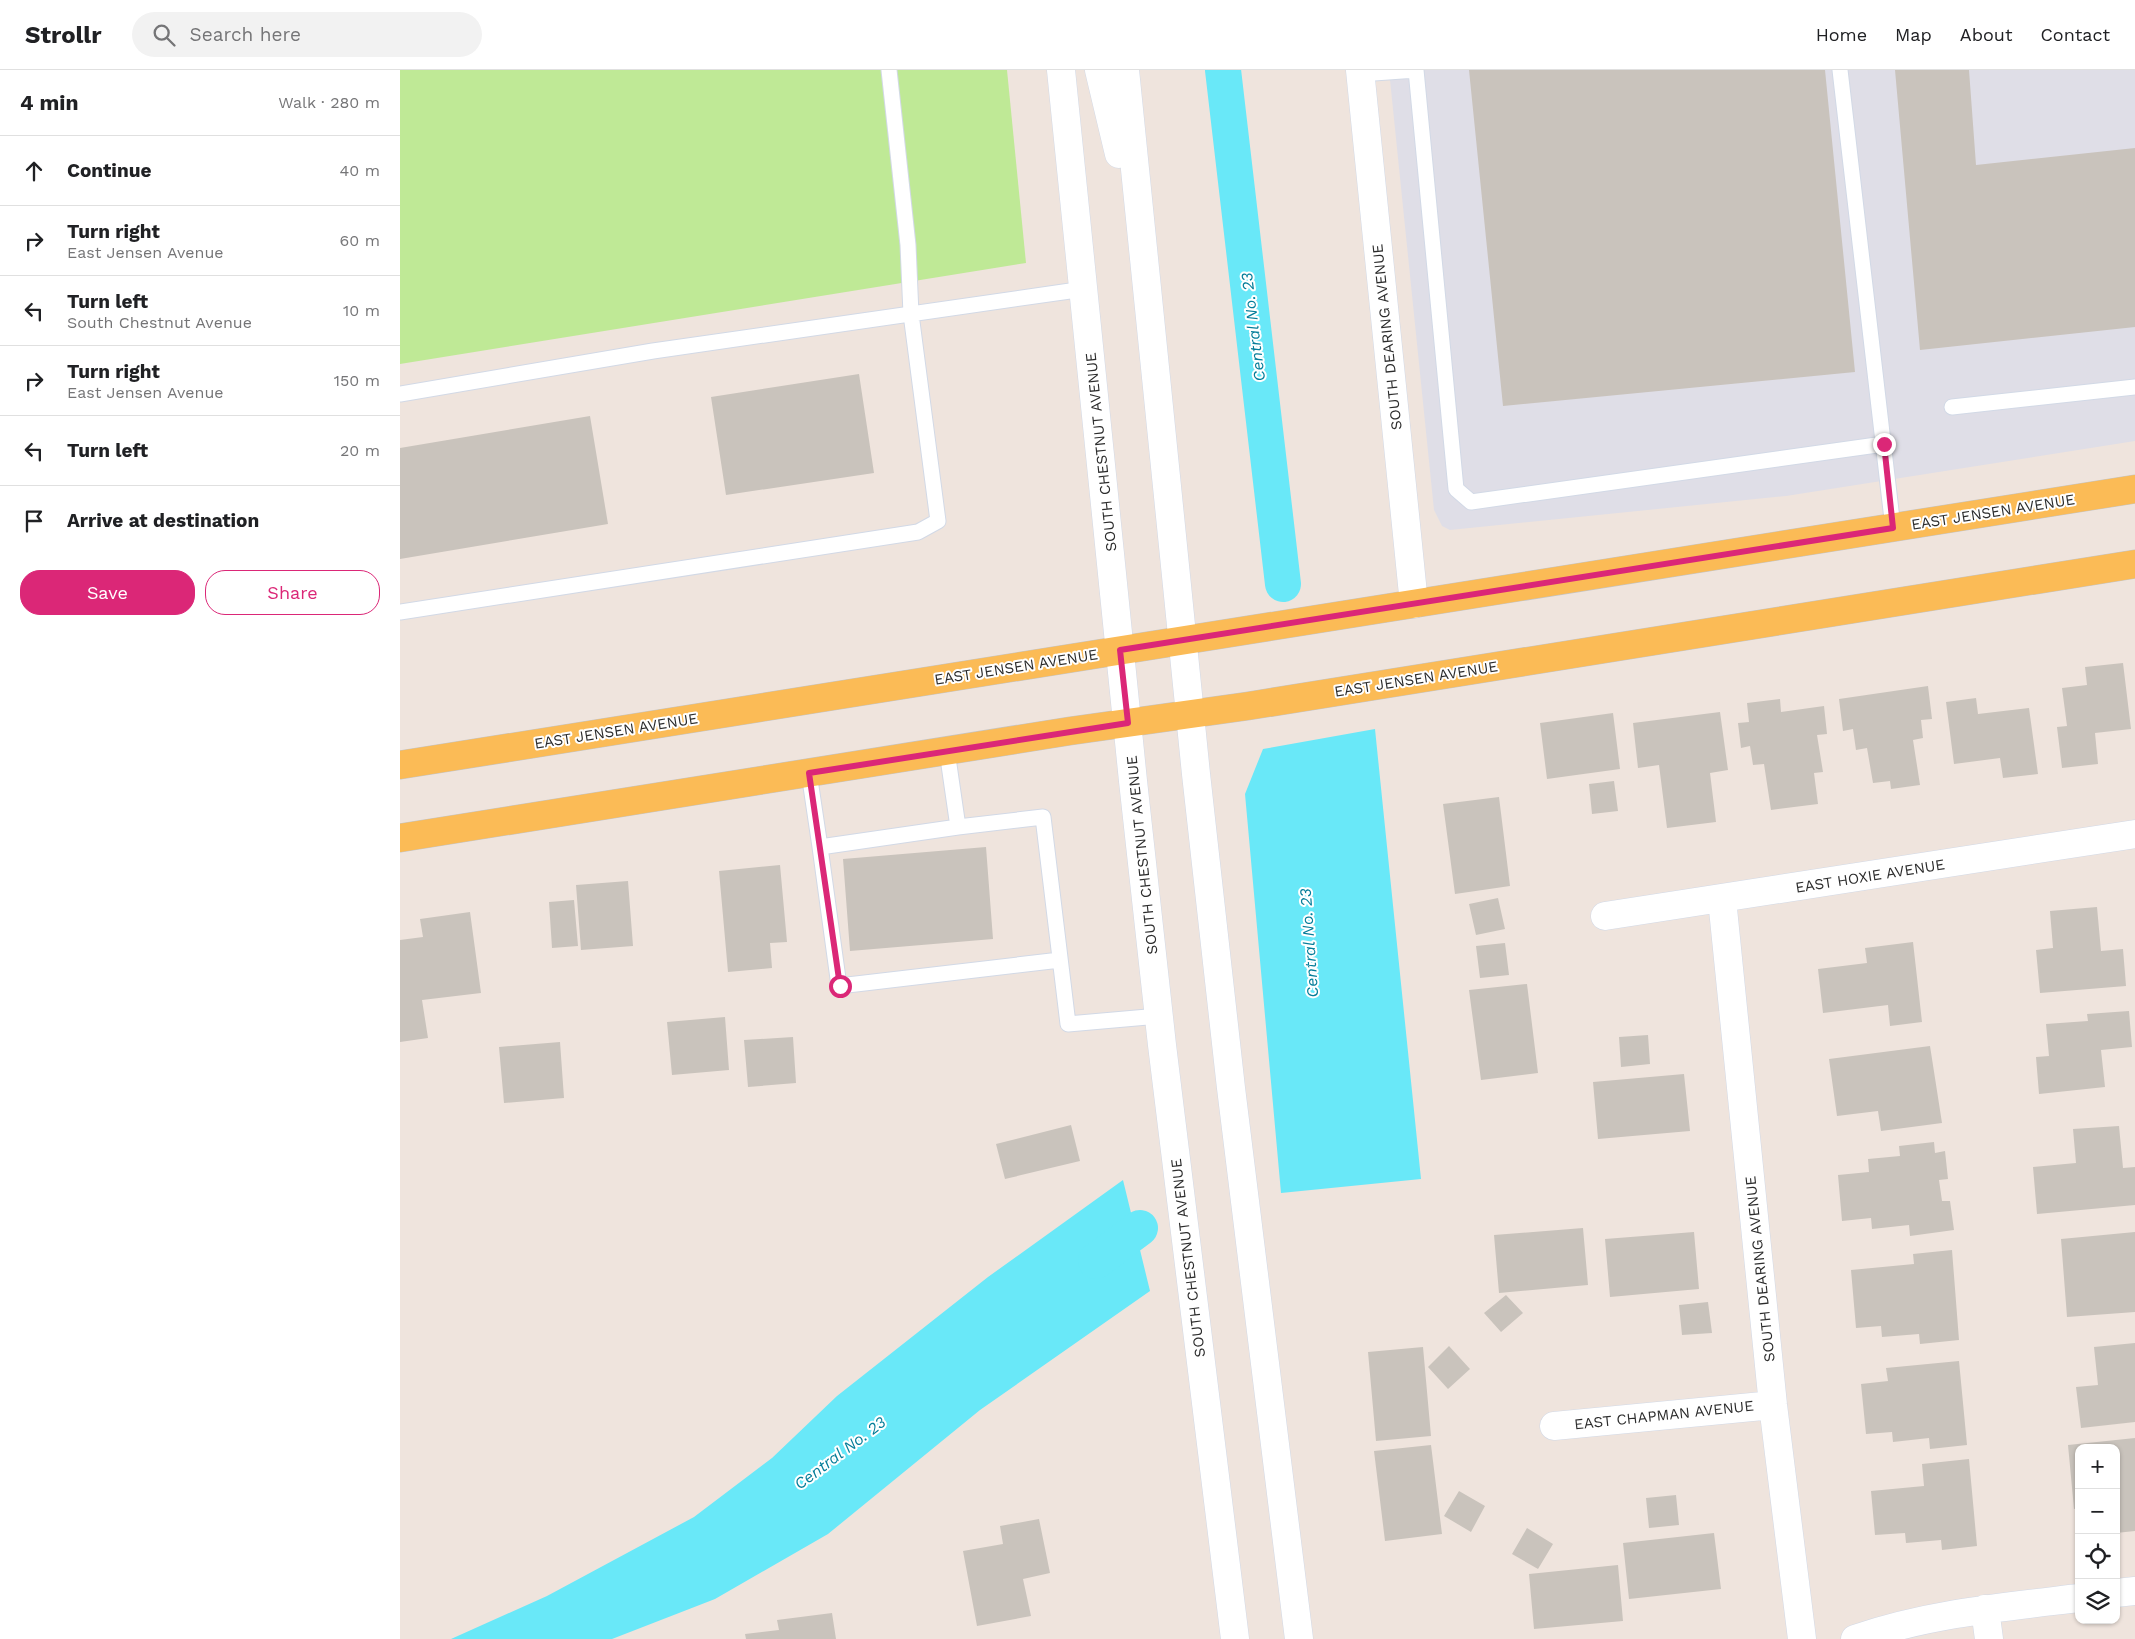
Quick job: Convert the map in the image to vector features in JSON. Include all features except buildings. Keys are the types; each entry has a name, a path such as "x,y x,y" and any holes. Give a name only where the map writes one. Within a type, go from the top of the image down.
{"main road":[{"name":"SOUTH CHESTNUT AVENUE","path":"1061,70 1159,1016 1235,1639"},
{"path":"1099,70 1144,260"},
{"path":"1125,70 1190,714 1232,1098 1299,1639"},
{"name":"SOUTH DEARING AVENUE","path":"1360,72 1414,604"},
{"name":"EAST JENSEN AVENUE","path":"400,765 2135,489"},
{"name":"EAST JENSEN AVENUE","path":"400,838 2135,564"},
{"name":"EAST HOXIE AVENUE","path":"1605,916 2135,834"},
{"name":"SOUTH DEARING AVENUE","path":"1722,899 1773,1405 1802,1639"},
{"name":"EAST CHAPMAN AVENUE","path":"1554,1426 1773,1405"},
{"path":"2120,1593 2135,1591"},
{"path":"1855,1639 1891,1627 1985,1609 2075,1598"},
{"path":"1985,1609 1989,1639"}],"lane":[{"path":"400,612 918,532 938,521 911,314 908,245 889,70"},
{"path":"1360,72 1416,70 1456,489 1471,502 1884,444"},
{"path":"1840,70 1893,528"},
{"path":"400,394 653,351 1084,289"},
{"path":"1952,407 2135,387"},
{"path":"947,751 958,827"},
{"path":"809,773 840,986 1060,960"},
{"path":"820,847 1043,817 1068,1024 1159,1016"}],"shaded area":[{"path":"1389,70 2135,70 2135,441 1786,496 1450,530 1442,526 1434,510"}],"green space":[{"path":"400,70 1007,70 1026,263 400,364"}],"water":[{"path":"1375,729 1421,1179 1281,1193 1245,794 1263,749"},
{"path":"1123,1180 1150,1291 980,1410 828,1534 715,1599 612,1639 451,1639 547,1596 694,1517 772,1458 837,1396 988,1277"}],"waterway":[{"name":"Central No. 23","path":"1223,70 1283,584"},
{"name":"Central No. 23","path":"1096,1261 1140,1228"}],"route":[{"path":"840,986 809,773 1128,723 1120,650 1893,528 1884,444"}]}
